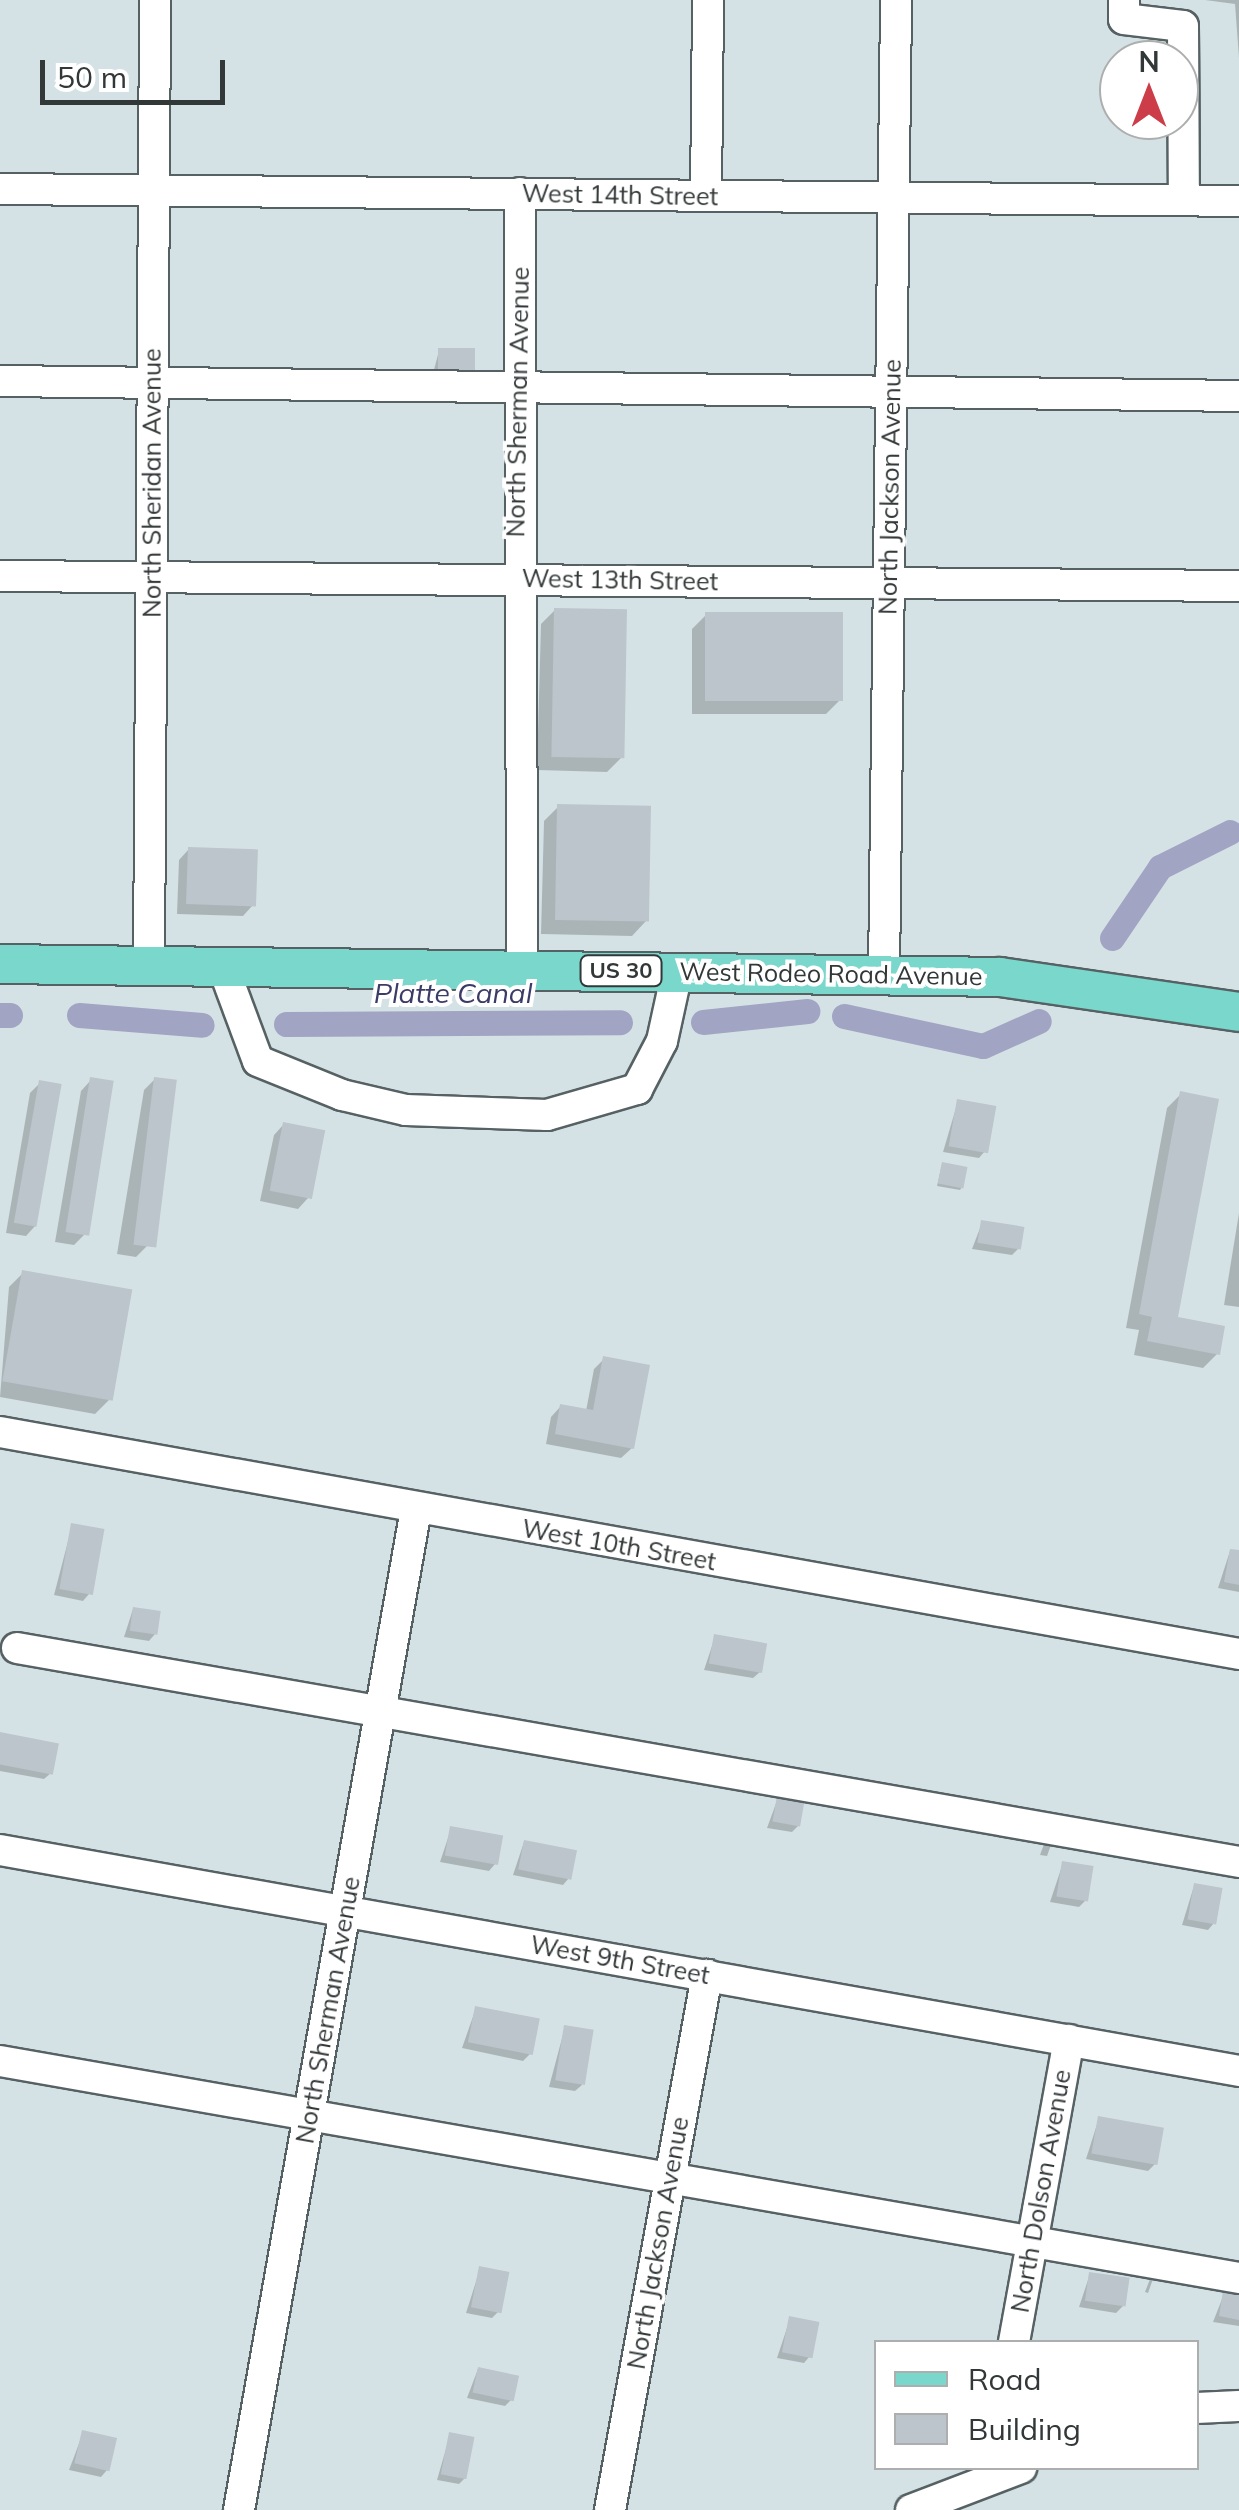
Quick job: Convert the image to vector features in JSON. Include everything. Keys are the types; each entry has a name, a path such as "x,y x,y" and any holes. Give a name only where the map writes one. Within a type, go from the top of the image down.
{"main road":[{"name":"West Rodeo Road Avenue","path":"0,964 1000,977 1239,1012"}],"street":[{"name":"North Sheridan Avenue","path":"149,966 155,0"},
{"path":"706,196 708,0"},
{"name":"North Jackson Avenue","path":"884,973 896,0"},
{"path":"1124,0 1124,19 1183,26 1184,200"},
{"name":"West 14th Street","path":"0,189 1239,201"},
{"name":"North Sherman Avenue","path":"520,194 516,579 522,970"},
{"path":"0,381 1239,396"},
{"name":"West 13th Street","path":"0,576 1239,586"},
{"path":"222,967 258,1061 342,1095 406,1110 547,1114 637,1089 662,1041 676,972"},
{"name":"West 10th Street","path":"0,1432 1239,1654"},
{"name":"North Sherman Avenue","path":"239,2510 416,1509"},
{"path":"18,1648 1239,1862"},
{"name":"West 9th Street","path":"0,1850 1239,2071"},
{"name":"North Jackson Avenue","path":"610,2510 706,1975"},
{"name":"North Dolson Avenue","path":"1014,2340 1069,2040"},
{"path":"0,2061 670,2175 1239,2278"},
{"path":"1199,2408 1239,2406"},
{"path":"911,2510 1011,2470"}],"building":[{"path":"438,348 475,348 475,372 438,372"},
{"path":"554,608 627,609 624,758 551,757"},
{"path":"705,612 843,612 843,701 705,701"},
{"path":"557,804 651,806 649,922 555,920"},
{"path":"188,847 258,849 256,906 186,904"},
{"path":"90,1077 114,1081 89,1236 65,1232"},
{"path":"154,1077 177,1080 156,1248 133,1245"},
{"path":"39,1080 62,1084 36,1227 14,1223"},
{"path":"1180,1091 1219,1099 1178,1317 1225,1326 1220,1355 1147,1341 1152,1317 1139,1314"},
{"path":"957,1099 996,1106 988,1153 949,1146"},
{"path":"283,1122 325,1130 312,1199 270,1191"},
{"path":"942,1162 968,1167 963,1189 938,1184"},
{"path":"981,1220 1024,1227 1021,1250 977,1243"},
{"path":"22,1270 132,1289 113,1401 2,1381"},
{"path":"603,1356 650,1365 634,1449 555,1434 560,1404 593,1410"},
{"path":"71,1523 104,1529 93,1595 59,1589"},
{"path":"1230,1549 1239,1550 1239,1585 1224,1582"},
{"path":"133,1607 161,1611 157,1635 130,1631"},
{"path":"714,1634 767,1643 762,1673 709,1664"},
{"path":"0,1732 59,1743 53,1775 0,1765"},
{"path":"777,1796 805,1801 800,1826 772,1822"},
{"path":"450,1826 503,1835 498,1865 445,1856"},
{"path":"524,1840 577,1850 571,1880 518,1869"},
{"path":"1062,1861 1094,1866 1088,1902 1056,1897"},
{"path":"1194,1883 1223,1888 1216,1924 1188,1919"},
{"path":"475,2006 540,2019 533,2055 468,2042"},
{"path":"564,2025 594,2030 585,2085 555,2080"},
{"path":"1098,2116 1164,2128 1157,2165 1091,2153"},
{"path":"479,2266 509,2272 501,2313 471,2307"},
{"path":"1089,2272 1130,2278 1126,2306 1085,2301"},
{"path":"1223,2291 1239,2294 1239,2320 1219,2316"},
{"path":"789,2316 819,2322 812,2358 782,2352"},
{"path":"478,2367 519,2376 514,2401 473,2392"},
{"path":"82,2430 117,2438 109,2471 74,2463"},
{"path":"449,2432 475,2437 466,2479 441,2474"}],"waterway":[{"name":"Platte Canal","path":"1112,938 1160,867 1230,832"},
{"path":"703,1022 807,1011"},
{"name":"Platte Canal","path":"0,1015 10,1015"},
{"path":"79,1015 202,1025"},
{"name":"Platte Canal","path":"844,1016 983,1046 1039,1021"},
{"name":"Platte Canal","path":"286,1024 620,1022"}]}
